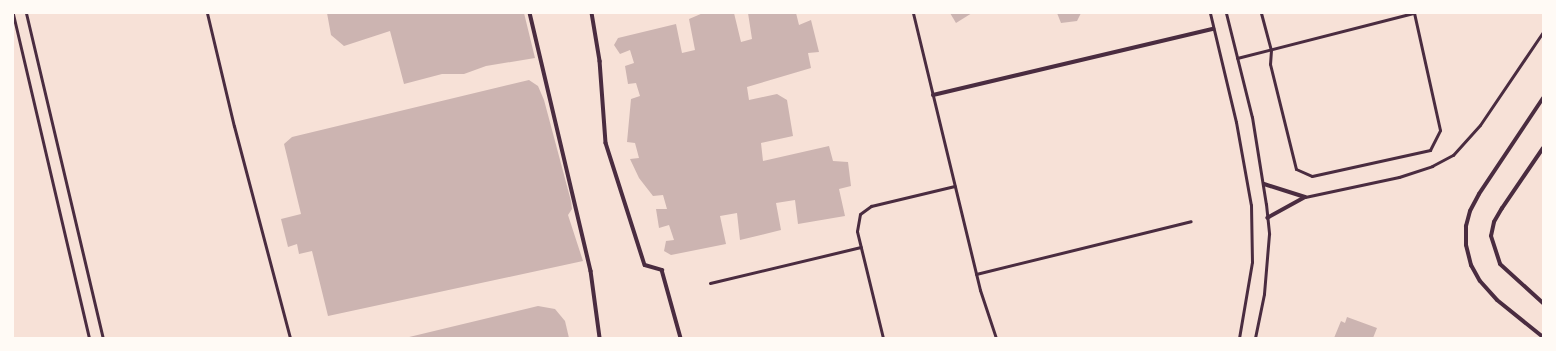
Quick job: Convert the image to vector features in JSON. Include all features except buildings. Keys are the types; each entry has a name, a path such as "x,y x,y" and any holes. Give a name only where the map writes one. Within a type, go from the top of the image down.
{"street":[{"path":"530,13 591,272 600,338"},
{"path":"592,13 600,61 606,143 645,265 662,270 681,338"},
{"path":"932,94 1214,29"},
{"path":"1543,98 1479,194 1470,211 1466,226 1466,245 1471,265 1480,281 1497,300 1543,337"},
{"path":"1543,148 1502,208 1494,222 1491,236 1500,264 1543,302"},
{"path":"1264,184 1304,197"},
{"path":"1267,218 1304,197"}],"lane":[{"path":"26,13 103,338"},
{"path":"207,13 234,126 290,338"},
{"path":"913,13 976,274 989,322 996,338"},
{"path":"1210,13 1236,122 1251,205 1252,262 1239,338"},
{"path":"1226,13 1264,184 1267,218 1264,294 1255,338"},
{"path":"1237,58 1271,50 1414,13 1440,130 1430,150 1312,176 1296,169 1270,64 1271,50 1261,13"},
{"path":"13,14 90,338"},
{"path":"1304,197 1399,177 1432,166 1453,155 1480,125 1543,32"},
{"path":"883,338 861,247 857,221 860,214 871,206 954,186"},
{"path":"976,274 1190,221"},
{"path":"710,283 861,247"}]}
